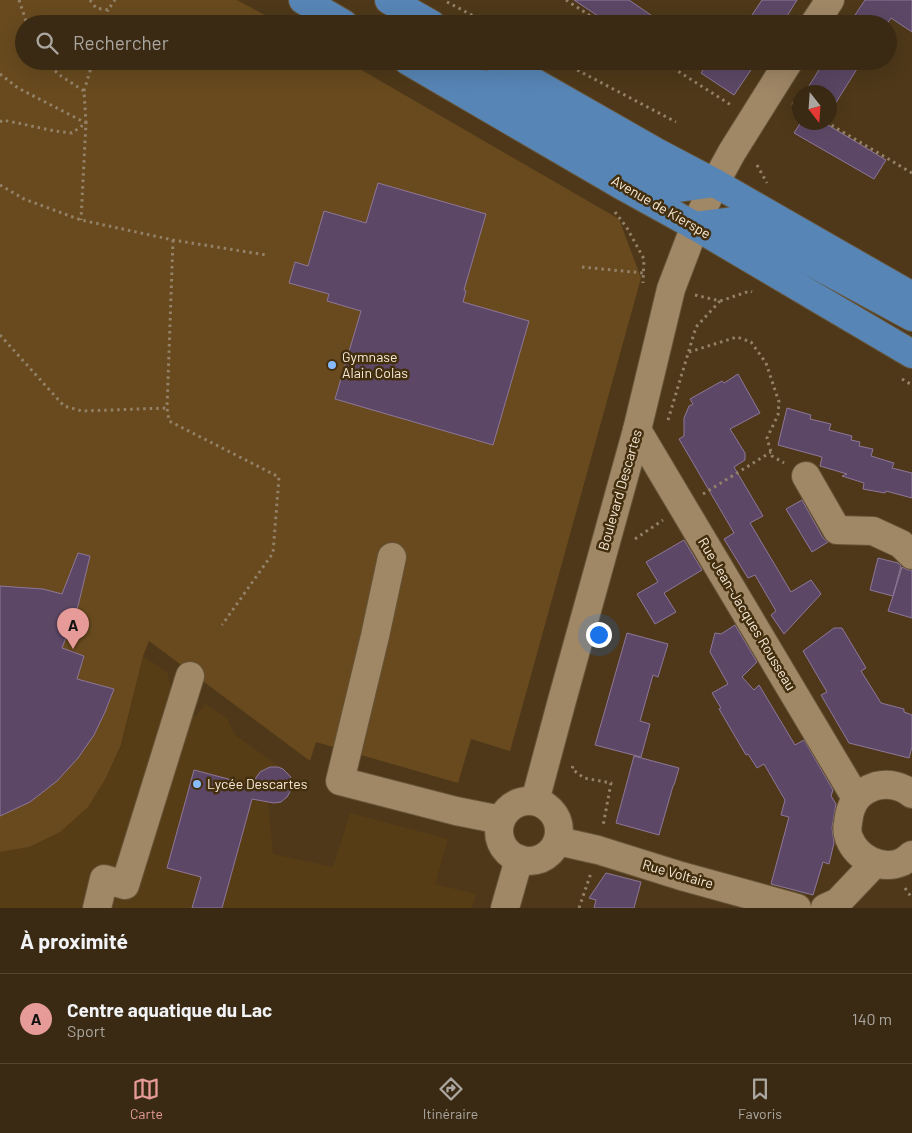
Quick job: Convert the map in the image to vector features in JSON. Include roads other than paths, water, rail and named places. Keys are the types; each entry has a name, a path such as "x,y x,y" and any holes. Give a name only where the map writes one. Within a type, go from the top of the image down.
{"main road":[{"path":"303,0 329,15"},
{"path":"389,0 415,15"},
{"name":"Avenue de Kierspe","path":"423,70 695,226 912,354"},
{"path":"439,70 494,88 671,189 715,183"},
{"path":"513,70 912,296"},
{"path":"695,226 735,221 912,317"}],"street":[{"path":"820,15 830,0"},
{"name":"Boulevard Descartes","path":"535,801 560,704 637,430 671,289 695,226 715,183 783,70"},
{"name":"Rue Jean-Jacques Rousseau","path":"637,430 856,798"},
{"path":"806,476 837,530 873,531 902,544 912,555"},
{"path":"392,557 340,781 456,811 501,820"},
{"path":"97,908 104,879 124,885 190,676"},
{"path":"912,794 896,786 882,784 869,788 856,798 849,810 847,830 848,838 855,850 866,859 875,863 889,865 902,862 912,855"},
{"path":"535,801 551,810 556,817 559,824 558,841 546,855 537,859 519,859 504,847 500,839 499,829 501,820 512,806 519,802 535,801"},
{"name":"Rue Voltaire","path":"558,841 598,850 681,876 797,908"},
{"path":"505,908 519,859"},
{"path":"825,908 838,902 875,863"}],"place":[{"name":"Gymnase Alain Colas","path":"332,365"},
{"name":"Centre aquatique du Lac","path":"73,649"},
{"name":"Lycée Descartes","path":"197,784"}]}
